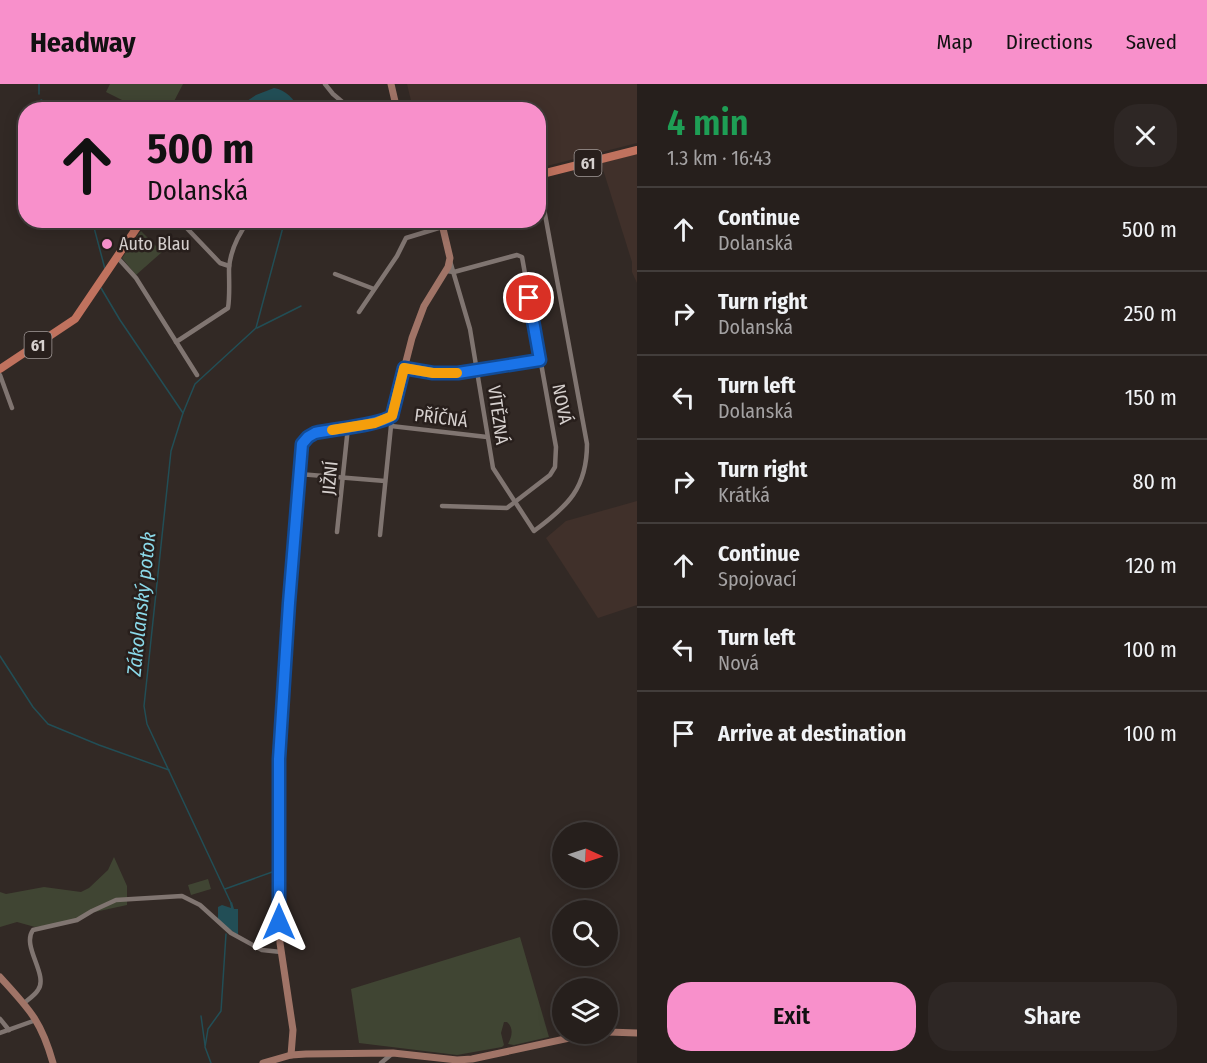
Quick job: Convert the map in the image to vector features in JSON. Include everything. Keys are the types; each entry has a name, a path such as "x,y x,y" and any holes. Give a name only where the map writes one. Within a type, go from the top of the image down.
{"main road":[{"name":"61","path":"546,174 637,150"},
{"name":"61","path":"0,369 75,319 137,228"}],"street":[{"path":"325,84 342,102"},
{"path":"391,84 395,102"},
{"name":"VÍTĚZNÁ","path":"450,272 470,329 493,468 534,531 559,512 580,486 587,463 587,444 546,220"},
{"path":"187,228 220,263 229,266"},
{"path":"176,342 228,308 229,266 234,247 243,228"},
{"path":"359,312 397,256 406,238 431,228"},
{"path":"380,535 392,416 404,368 424,306 450,272 450,258 442,228"},
{"name":"NOVÁ","path":"450,272 517,255 522,257 556,447 555,467 550,475 515,502"},
{"path":"117,257 136,278 197,375"},
{"path":"335,274 374,290"},
{"path":"404,368 433,373 458,373 540,360"},
{"path":"0,375 12,408"},
{"path":"295,1063 291,1055 293,1030 281,952 279,759 301,449 308,437 315,433 375,423 392,416"},
{"name":"PŘÍČNÁ","path":"391,426 487,437"},
{"name":"JIŽNÍ","path":"337,532 348,427"},
{"path":"299,474 385,481"},
{"path":"442,506 504,510 515,502"},
{"path":"24,1003 37,992 40,984 30,939 33,930 77,920 116,900 182,896 200,905 231,933 262,950 281,952"},
{"path":"0,977 36,1020 46,1040 52,1063"},
{"path":"0,1019 9,1030"},
{"path":"0,1033 36,1020"},
{"path":"618,1032 637,1033"},
{"path":"263,1063 291,1055 393,1053 458,1060 472,1059 552,1042"},
{"path":"381,1063 393,1053"}],"shaded area":[{"path":"407,84 637,84 637,143 546,166 546,102 411,102"},
{"path":"637,154 637,283 601,163"},
{"path":"637,501 637,605 598,618 546,538 566,521"}],"green space":[{"path":"110,84 183,84 174,102 126,102 106,92"},
{"path":"141,231 162,252 136,275 122,258"},
{"path":"114,857 127,886 127,905 90,913 78,921 35,927 17,922 0,927 0,892 6,894 44,887 81,892 89,888 108,870"},
{"path":"208,879 211,889 191,895 188,885"},
{"path":"520,937 549,1037 514,1045 508,1044 511,1030 509,1024 504,1022 501,1033 504,1045 502,1047 457,1055 359,1043 351,989"}],"water":[{"path":"274,88 282,91 295,102 246,102"},
{"path":"232,902 234,909 238,909 238,935 218,921 218,907 222,905 231,908 230,903"}],"waterway":[{"name":"Zákolanský potok","path":"39,84 39,94"},
{"name":"Zákolanský potok","path":"41,100 45,102"},
{"name":"Zákolanský potok","path":"94,228 105,269"},
{"path":"183,413 195,384 256,328 283,228"},
{"name":"Zákolanský potok","path":"101,288 183,413 171,451 144,706 147,724 231,903"},
{"path":"257,328 301,306"},
{"path":"0,656 33,707 48,724 169,770"},
{"path":"225,889 275,871"},
{"name":"Zákolanský potok","path":"211,1063 205,1047 208,1029 221,1011 226,934"},
{"path":"201,1016 205,1045"}],"slow traffic":[{"path":"332,430 389,419 392,416 404,368 433,373 457,373"}],"place":[{"name":"Auto Blau","path":"107,244"}],"route":[{"path":"279,922 279,759 302,444 315,433 389,419 392,416 404,368 433,373 458,373 540,360 529,298"}]}
